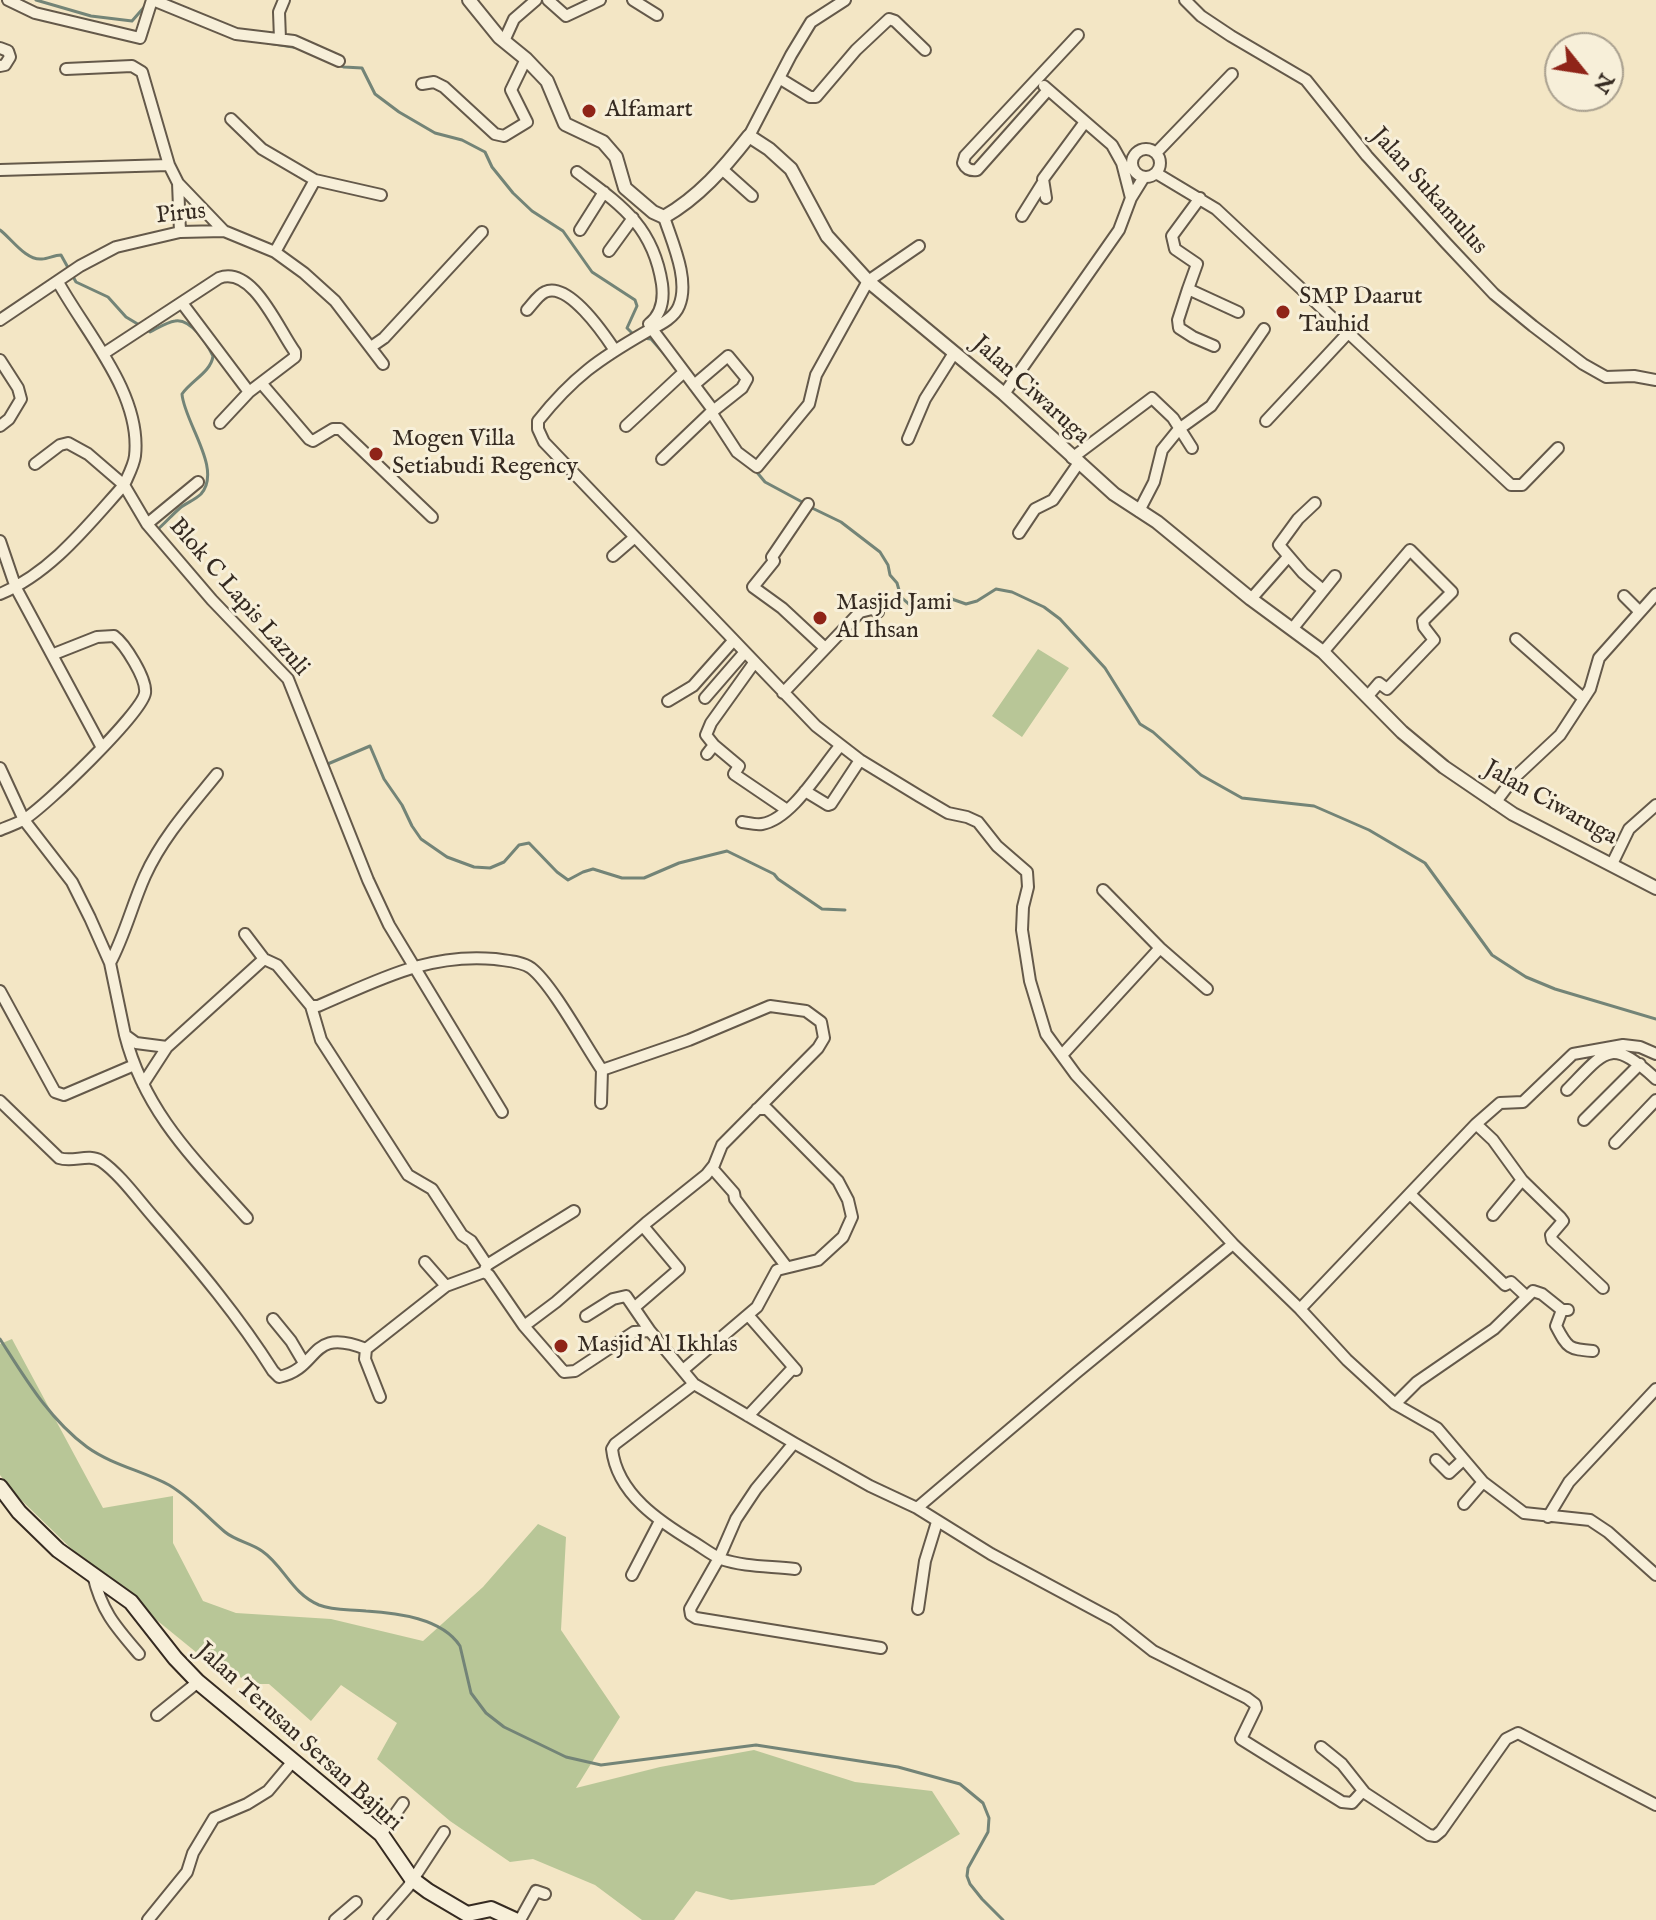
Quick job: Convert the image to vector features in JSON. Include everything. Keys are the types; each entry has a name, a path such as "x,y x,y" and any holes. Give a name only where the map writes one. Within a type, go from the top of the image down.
{"main road":[{"name":"Jalan Terusan Sersan Bajuri","path":"0,1487 19,1512 58,1550 131,1602 198,1682 381,1834 412,1879 445,1903 467,1914 517,1920"}],"street":[{"path":"8,0 35,13 140,38 153,0 236,34 307,45 339,61"},
{"path":"280,39 279,12 284,0"},
{"path":"469,0 504,41 547,81 565,124 603,142 616,157 625,188 653,212 664,217 679,268 680,305 671,317 614,349 575,378 538,421 544,442 744,653 840,746 948,813 978,822 997,846 1027,872 1028,887 1022,920 1028,968 1044,1029 1076,1075 1233,1244 1347,1360 1395,1404 1437,1428 1483,1482 1524,1513 1590,1520 1656,1575"},
{"path":"504,41 514,19 536,0"},
{"path":"548,0 566,16 600,0"},
{"path":"633,0 657,15"},
{"path":"664,217 685,205 723,170 749,136 811,22 845,0"},
{"name":"Jalan Sukamulus","path":"1185,0 1201,16 1231,36 1306,80 1367,156 1446,243 1494,294 1533,326 1583,364 1606,377 1634,376 1656,380"},
{"path":"779,78 810,97 816,97 856,50 889,19 925,50"},
{"path":"1048,90 977,170 968,169 963,163 965,156 1078,35"},
{"path":"0,48 8,51 10,57 5,65 0,66"},
{"path":"422,84 434,82 444,87 495,134 504,136 527,122 511,90 526,59"},
{"path":"66,69 132,66 142,72 169,165 178,183 224,231"},
{"path":"1156,153 1232,74"},
{"path":"1037,80 1117,151 1131,198"},
{"path":"231,119 262,149 315,180 381,195"},
{"path":"1022,216 1085,122"},
{"name":"Jalan Ciwaruga","path":"749,136 791,169 827,236 868,281 1004,394 1075,461 1323,652 1402,732 1444,767 1495,803 1656,888"},
{"path":"1144,177 1136,172 1133,159 1143,149 1156,153"},
{"path":"1004,394 1119,230 1131,198 1144,177 1156,173 1160,165 1156,153"},
{"path":"0,170 169,165"},
{"path":"723,170 752,196"},
{"path":"577,172 633,218 656,253 662,288 661,309 641,335"},
{"path":"1156,173 1200,198 1267,256 1511,485 1522,485 1558,448"},
{"path":"275,252 315,180"},
{"path":"178,183 180,232"},
{"path":"1042,184 1046,198"},
{"path":"580,230 604,192"},
{"path":"1200,198 1172,236 1175,249 1197,264 1178,320 1179,328 1214,346"},
{"path":"609,251 633,218"},
{"name":"Pirus","path":"0,320 80,266 116,247 180,232 224,231 275,252 304,273 335,301 383,364"},
{"path":"371,347 384,338 482,232"},
{"path":"652,329 712,411 737,452 757,467 809,404 816,375 868,281 919,246"},
{"path":"103,354 219,278 228,274 238,276 247,282 295,352 295,357 249,392 220,423"},
{"path":"0,594 16,588 73,542 124,485 135,458 134,425 103,354 58,282"},
{"path":"1188,289 1238,312"},
{"path":"527,310 545,292 563,294 575,301 614,349"},
{"path":"182,303 249,392"},
{"path":"1139,511 1154,482 1162,450 1179,429 1211,406 1264,329"},
{"path":"1266,421 1348,333"},
{"path":"908,439 925,399 954,353"},
{"path":"662,459 746,382 745,376 728,356 694,385"},
{"path":"0,360 18,388 21,399 9,419 0,426"},
{"path":"626,426 684,372"},
{"path":"262,384 309,439 313,441 333,429 340,429 432,517"},
{"path":"1019,533 1035,509 1053,500 1075,461 1152,398 1166,410 1192,448"},
{"name":"Blok C Lapis Lazuli","path":"35,464 60,445 68,443 88,454 124,485 147,524 212,600 288,679 389,925 502,1112"},
{"path":"147,524 198,482"},
{"path":"1315,503 1298,519 1279,545 1323,590"},
{"path":"808,504 772,557 774,561 767,572 753,587 782,608 825,648"},
{"path":"613,556 635,537"},
{"path":"0,541 16,588 101,746"},
{"path":"1323,652 1410,550 1435,573 1452,592 1423,621 1434,640 1387,689 1379,683 1367,697"},
{"path":"1251,599 1288,557"},
{"path":"1293,628 1335,576"},
{"path":"1495,803 1513,779 1560,735 1590,689 1599,658 1656,594"},
{"path":"1624,596 1640,612"},
{"path":"783,693 860,612 872,609 878,612"},
{"path":"0,830 24,820 70,780 142,703 145,684 122,642 114,636 97,637 54,654"},
{"path":"1516,639 1583,698"},
{"path":"668,701 693,686 733,641"},
{"path":"705,698 744,653"},
{"path":"754,663 711,723 706,735 710,749 739,766 734,774 787,810"},
{"path":"742,822 760,824 787,810 840,746"},
{"path":"805,791 831,804 860,760"},
{"path":"0,768 24,820 72,882 110,963 132,1066 155,1110 177,1140 247,1218"},
{"path":"110,963 146,875 174,828 217,774"},
{"path":"1612,864 1629,829 1656,805"},
{"path":"1103,890 1160,948 1207,989"},
{"path":"245,934 264,959"},
{"path":"1062,1055 1160,948"},
{"path":"311,1006 318,1006 414,965 466,957 526,965 541,978 602,1070 601,1103"},
{"path":"143,1084 167,1047 264,959 270,959 311,1006 321,1040 408,1175 432,1189 462,1235 471,1241 489,1275 524,1326 554,1364 567,1373 575,1371 634,1332 650,1331"},
{"path":"0,991 50,1088 55,1092 64,1095 132,1066"},
{"path":"524,1326 605,1262 712,1168 722,1145 818,1048 824,1038 821,1022 806,1011 770,1006 689,1040 602,1070"},
{"path":"125,1035 136,1043 167,1047"},
{"path":"1300,1309 1476,1124 1500,1103 1523,1102 1573,1054 1623,1045 1640,1047 1656,1054"},
{"path":"1567,1090 1607,1054 1626,1054 1656,1079"},
{"path":"1584,1120 1640,1064"},
{"path":"1615,1143 1656,1100"},
{"path":"0,1101 59,1158 68,1161 94,1158 106,1166 139,1200 244,1325 276,1376 286,1375 304,1363 318,1348 330,1342 343,1341 366,1349"},
{"path":"683,1370 748,1315 759,1303 777,1270 818,1260 843,1237 852,1217 848,1200 838,1181 767,1109 757,1109"},
{"path":"1476,1124 1493,1140 1522,1180 1563,1221 1551,1235 1552,1240 1603,1288"},
{"path":"712,1168 734,1193 735,1199 786,1266"},
{"path":"1493,1215 1522,1180"},
{"path":"1410,1194 1505,1285 1511,1282 1526,1296"},
{"path":"380,1397 365,1359 366,1349 446,1286 486,1269 574,1211"},
{"path":"635,1307 679,1269 643,1226"},
{"path":"917,1508 1233,1244"},
{"path":"425,1262 446,1286"},
{"path":"1395,1404 1417,1382 1494,1329 1526,1296 1536,1291 1565,1310 1556,1326 1570,1347 1580,1352 1593,1351"},
{"path":"586,1316 618,1297 626,1296 650,1331 694,1384 870,1486 917,1508 1126,1627 1146,1648 1237,1692 1255,1704 1256,1708 1241,1739 1347,1804 1365,1793"},
{"path":"748,1315 794,1369 748,1416"},
{"path":"273,1319 304,1363"},
{"path":"694,1384 612,1449 620,1473 637,1500 660,1521 719,1558 795,1569"},
{"path":"1548,1517 1569,1482 1656,1389"},
{"path":"794,1443 736,1519 719,1558 690,1609 693,1617 881,1648"},
{"path":"1436,1460 1449,1473 1463,1460"},
{"path":"1464,1504 1483,1482"},
{"path":"632,1575 660,1521"},
{"path":"918,1609 925,1561 937,1522"},
{"path":"93,1575 109,1620 139,1654"},
{"path":"157,1715 198,1682"},
{"path":"1321,1747 1342,1764 1365,1793 1429,1835 1435,1836 1441,1831 1506,1739 1518,1733 1656,1805"},
{"path":"148,1920 187,1872 193,1853 214,1818 268,1791 294,1760"},
{"path":"381,1834 403,1803"},
{"path":"382,1919 428,1860 444,1832"},
{"path":"517,1920 536,1891 545,1894"},
{"path":"335,1920 356,1902"}],"green space":[{"path":"1038,649 1069,668 1022,737 992,716"},
{"path":"12,1339 103,1508 173,1496 173,1543 203,1601 236,1613 331,1619 423,1641 483,1587 538,1524 566,1537 561,1630 620,1717 576,1788 660,1767 754,1750 855,1782 932,1791 960,1834 874,1885 731,1900 696,1891 674,1920 642,1920 595,1885 533,1859 510,1862 450,1821 377,1759 397,1723 341,1685 311,1721 269,1684 253,1684 202,1657 84,1561 13,1492 0,1475 0,1344"}],"waterway":[{"path":"36,0 91,16 132,21 146,5"},
{"path":"268,43 299,48"},
{"path":"324,59 344,67 362,68 375,94 399,112 435,133 462,140 485,152 492,167 513,193 532,211 563,231 592,272 635,300 637,306 627,328 635,336"},
{"path":"0,230 36,259 61,255 76,282 108,297 126,317 141,326"},
{"path":"148,330 150,332 181,321 198,333 213,356 205,371 182,394 205,459 207,484 201,494 180,508 157,530"},
{"path":"642,338 651,339 667,357"},
{"path":"755,470 765,482 804,503"},
{"path":"810,507 841,522 880,552 901,597 912,607 946,597 966,604 996,589 1012,592 1044,607 1060,619 1105,668 1140,724 1201,775 1242,798 1314,806 1369,830 1425,863 1492,955 1526,977 1555,989 1656,1019"},
{"path":"323,766 370,746 384,779 421,839 447,857 474,867 490,868 504,862 519,845 529,843 568,880 593,869 622,878 644,878 679,863 727,851 774,874 822,909 845,910"},
{"path":"0,1339 49,1411 87,1447 177,1490 225,1532 270,1557 309,1600 336,1609 405,1616 442,1629 460,1646 471,1693 486,1713 504,1727 566,1757 601,1765 756,1745 898,1767 960,1784 983,1803 989,1818 988,1832 968,1868 967,1876 982,1899 1003,1920"}],"place":[{"name":"Alfamart","path":"589,111"},
{"name":"SMP Daarut Tauhid","path":"1283,312"},
{"name":"Mogen Villa Setiabudi Regency","path":"376,454"},
{"name":"Masjid Jami Al Ihsan","path":"820,618"},
{"name":"Masjid Al Ikhlas","path":"561,1346"}]}
